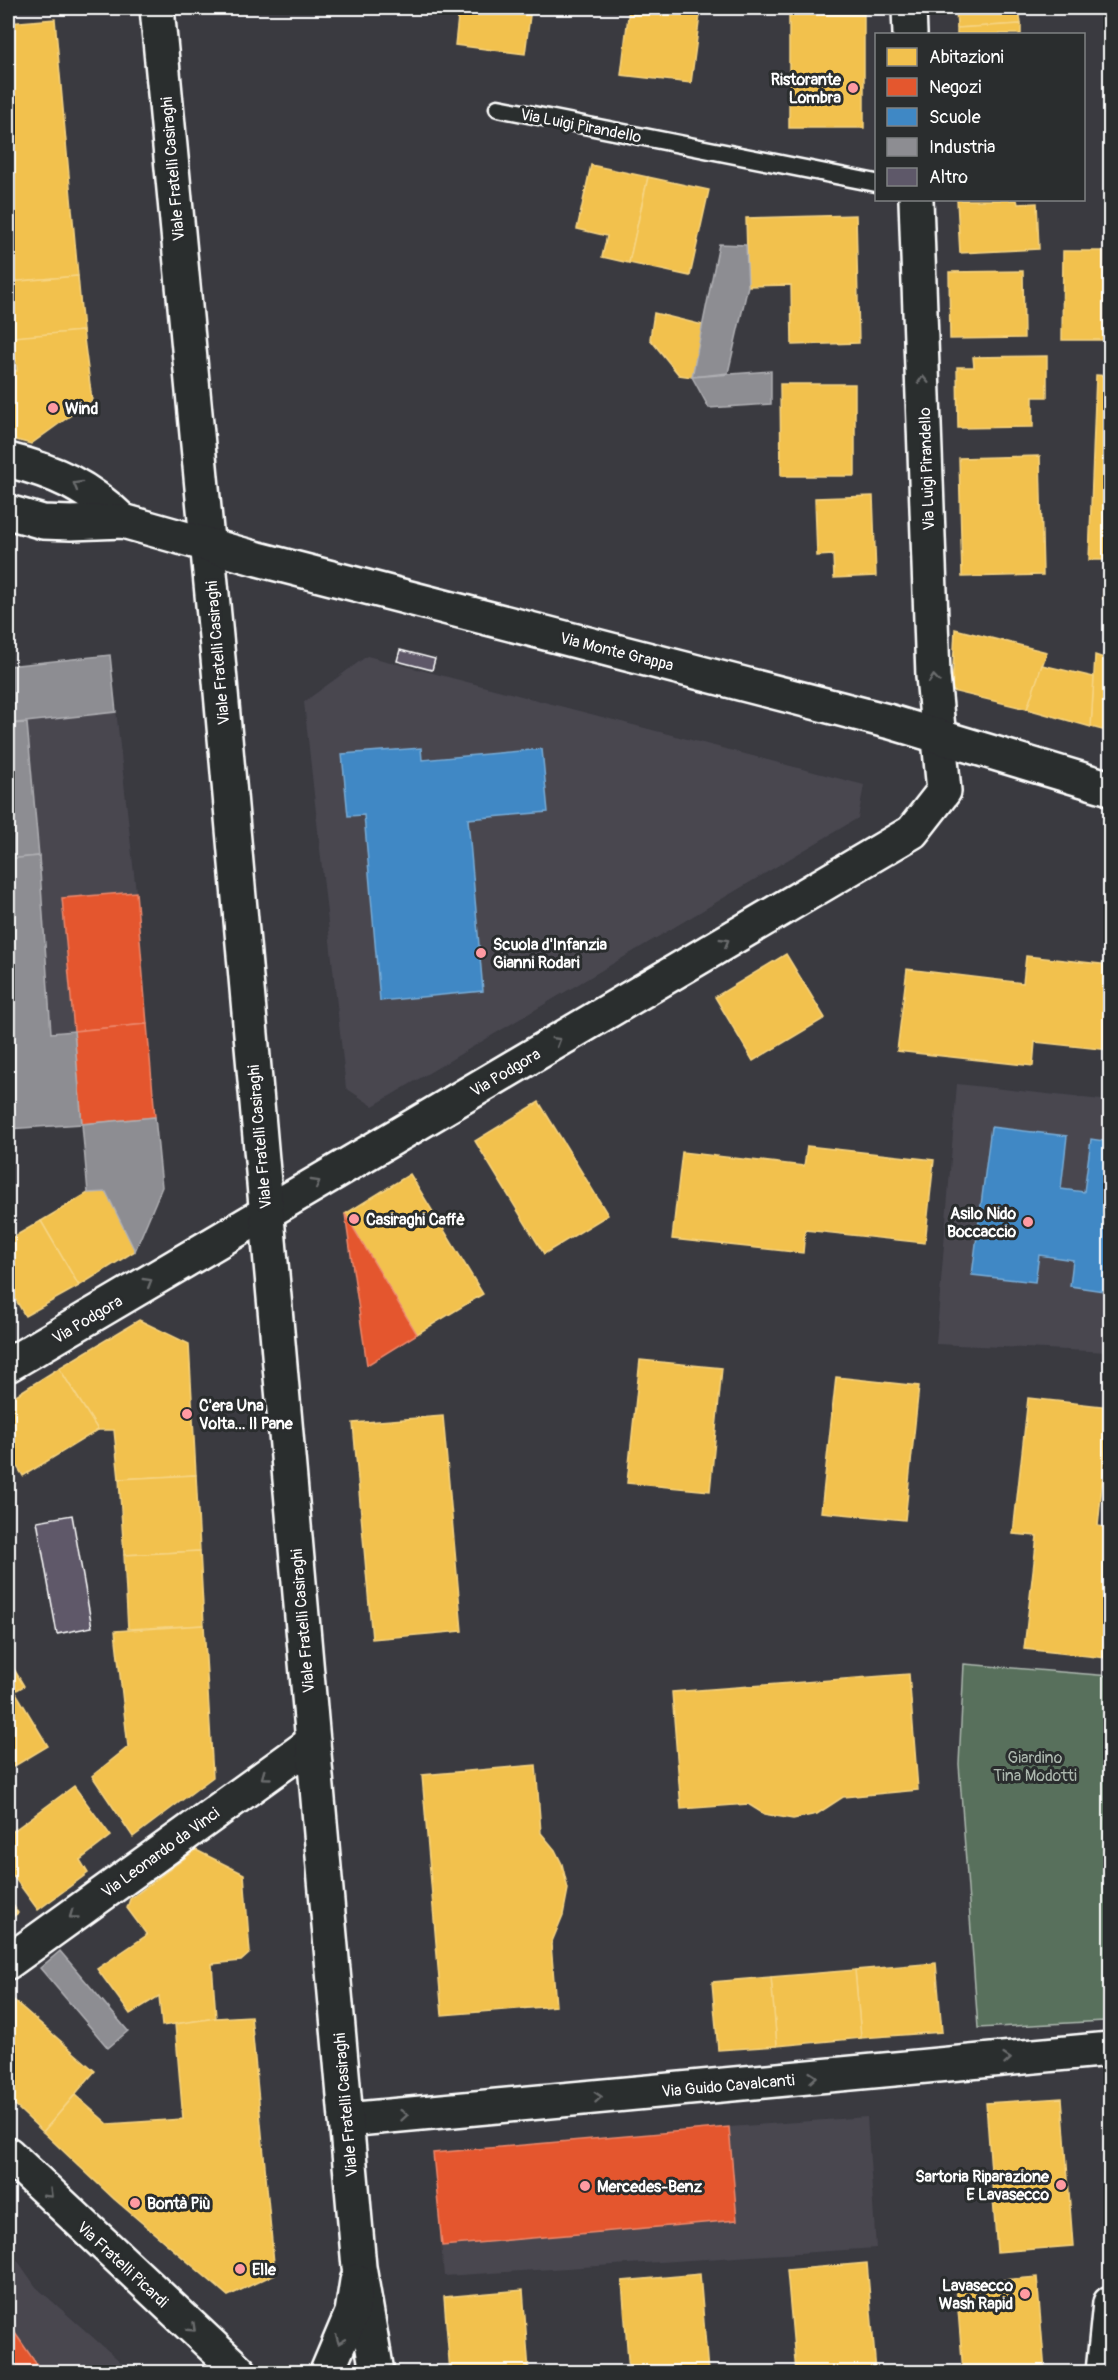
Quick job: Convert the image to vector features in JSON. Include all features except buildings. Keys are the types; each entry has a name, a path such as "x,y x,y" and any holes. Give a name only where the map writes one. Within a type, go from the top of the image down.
{"street":[{"name":"Viale Fratelli Casiraghi","path":"157,8 208,546 359,2267 377,2373"},
{"path":"909,8 910,33"},
{"name":"Via Luigi Pirandello","path":"916,201 933,676 940,737"},
{"name":"Via Monte Grappa","path":"8,460 62,476 101,500 123,520"},
{"name":"Via Monte Grappa","path":"8,512 43,522 123,520 208,546 891,722 1110,788"},
{"name":"Via Podgora","path":"8,1365 912,832 944,791 940,737"},
{"name":"Via Leonardo da Vinci","path":"8,1962 313,1742"},
{"name":"Via Guido Cavalcanti","path":"346,2120 1110,2049"},
{"name":"Via Fratelli Picardi","path":"8,2154 240,2373"},
{"name":"Viale Fratelli Casiraghi","path":"327,2373 352,2313 359,2267"},
{"path":"1103,2373 1110,2303"}],"lane":[{"name":"Via Luigi Pirandello","path":"498,108 875,183"}],"shaded area":[{"path":"110,655 136,892 62,899 82,1124 8,1129 8,666"},
{"name":"Scuola d'Infanzia Gianni Rodari","path":"367,656 864,785 858,818 373,1106 346,1088 304,702"},
{"name":"Asilo Nido Boccaccio","path":"957,1084 1110,1101 1110,1352 936,1344"},
{"path":"867,2117 876,2248 444,2276 433,2153"},
{"path":"8,2247 36,2287 132,2372 8,2372"}],"green space":[{"name":"Giardino Tina Modotti","path":"964,1664 1110,1676 1110,1937 1104,2021 978,2028 959,1764"}],"place":[{"name":"Ristorante Lombra","path":"853,88"},
{"name":"Wind","path":"53,408"},
{"name":"Scuola d'Infanzia Gianni Rodari","path":"481,953"},
{"name":"Casiraghi Caffè","path":"354,1219"},
{"name":"Asilo Nido Boccaccio","path":"1028,1222"},
{"name":"C'era Una Volta... Il Pane","path":"187,1414"},
{"name":"Sartoria Riparazione E Lavasecco","path":"1061,2185"},
{"name":"Mercedes-Benz","path":"585,2186"},
{"name":"Bontà Più","path":"135,2203"},
{"name":"Elle","path":"240,2269"},
{"name":"Lavasecco Wash Rapid","path":"1025,2294"}]}
